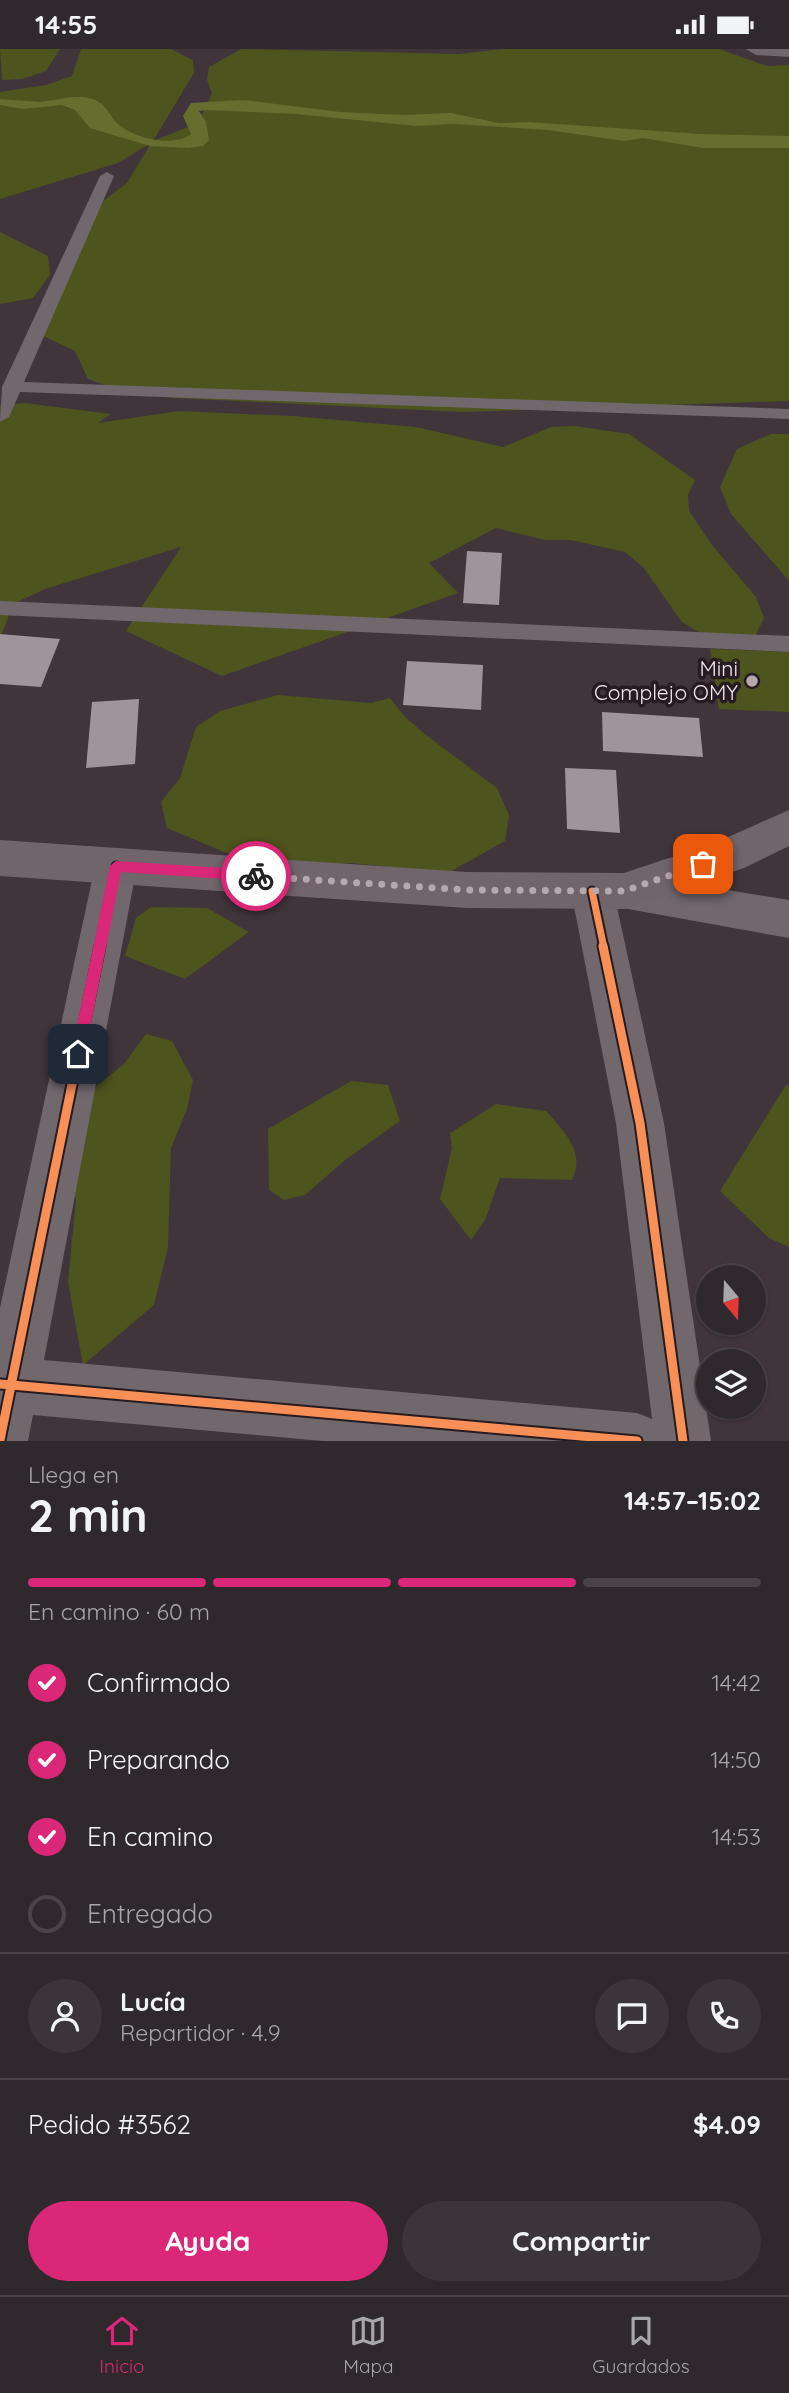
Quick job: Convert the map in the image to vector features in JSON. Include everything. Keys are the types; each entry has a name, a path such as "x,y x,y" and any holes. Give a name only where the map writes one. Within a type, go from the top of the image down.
{"main road":[{"path":"0,858 467,890 608,891 729,856 789,827"}],"street":[{"path":"756,49 789,51"},
{"path":"0,1440 5,1385 116,866"},
{"path":"683,1441 608,891 789,919"},
{"path":"5,1385 637,1441"}],"lane":[{"path":"0,417 11,387 107,176"},
{"path":"11,387 789,414"},
{"path":"0,608 789,644"}],"shaded area":[{"path":"0,49 60,49 46,71 22,79 2,80"},
{"path":"81,49 171,49 193,60 194,73 153,141 198,123 212,93 207,80 209,67 241,49 459,54 503,49 719,49 767,66 789,65 789,401 462,412 175,398 127,393 88,379 75,351 33,331 103,201 127,183 151,143 118,163 0,199 0,92 46,85 72,76"},
{"path":"73,97 97,101 125,129 143,137 164,141 184,138 191,134 183,116 191,103 244,100 340,112 405,115 451,113 499,123 529,122 700,134 789,136 789,148 703,148 643,138 624,141 548,130 453,124 417,126 296,114 207,110 199,111 206,122 209,140 203,146 150,146 90,128 75,110 62,105 23,109 0,105 0,99 40,102"},
{"path":"0,232 48,256 50,275 33,298 0,304"},
{"path":"25,403 111,414 98,423 179,411 293,416 416,427 503,447 551,427 575,426 629,434 695,480 688,495 689,511 712,545 756,597 764,618 755,636 707,637 682,622 643,567 625,552 571,540 545,540 496,528 429,563 458,593 222,676 126,631 181,547 45,589 13,604 0,639 0,405"},
{"path":"771,434 789,434 789,581 731,514 720,487 737,449"},
{"name":"Mini Complejo OMY","path":"710,649 789,652 789,712 719,709"},
{"path":"278,695 371,703 390,698 405,717 426,735 497,788 509,815 505,841 448,873 351,863 282,871 224,852 167,828 161,802 180,778 196,727 220,711"},
{"path":"151,907 207,908 249,932 185,979 125,956 136,918"},
{"path":"146,1034 172,1041 193,1080 187,1109 171,1148 168,1247 154,1305 83,1365 68,1282 76,1200 60,1137 94,1088 124,1064"},
{"path":"351,1081 388,1085 400,1121 345,1160 305,1195 284,1200 269,1190 268,1129"},
{"path":"786,1085 789,1085 789,1247 769,1238 720,1191"},
{"path":"496,1104 546,1111 571,1143 575,1151 576,1170 572,1180 500,1178 485,1220 471,1240 440,1199 452,1148 450,1133"}],"building":[{"path":"467,551 502,553 499,605 463,603"},
{"path":"0,634 60,639 41,687 0,684"},
{"path":"407,661 483,665 481,710 403,705"},
{"path":"139,699 135,764 86,768 92,702"},
{"path":"602,712 699,718 703,757 603,751"},
{"path":"565,768 616,770 620,833 567,829"}],"cycle path":[{"path":"0,1440 116,866"},
{"path":"592,891 640,1123 683,1441"},
{"path":"0,1384 637,1441"}],"way so far":[{"path":"256,876 467,890 624,891 703,864"}],"place":[{"name":"Mini Complejo OMY","path":"752,681"}],"route":[{"path":"78,1054 116,866 256,876"}]}
